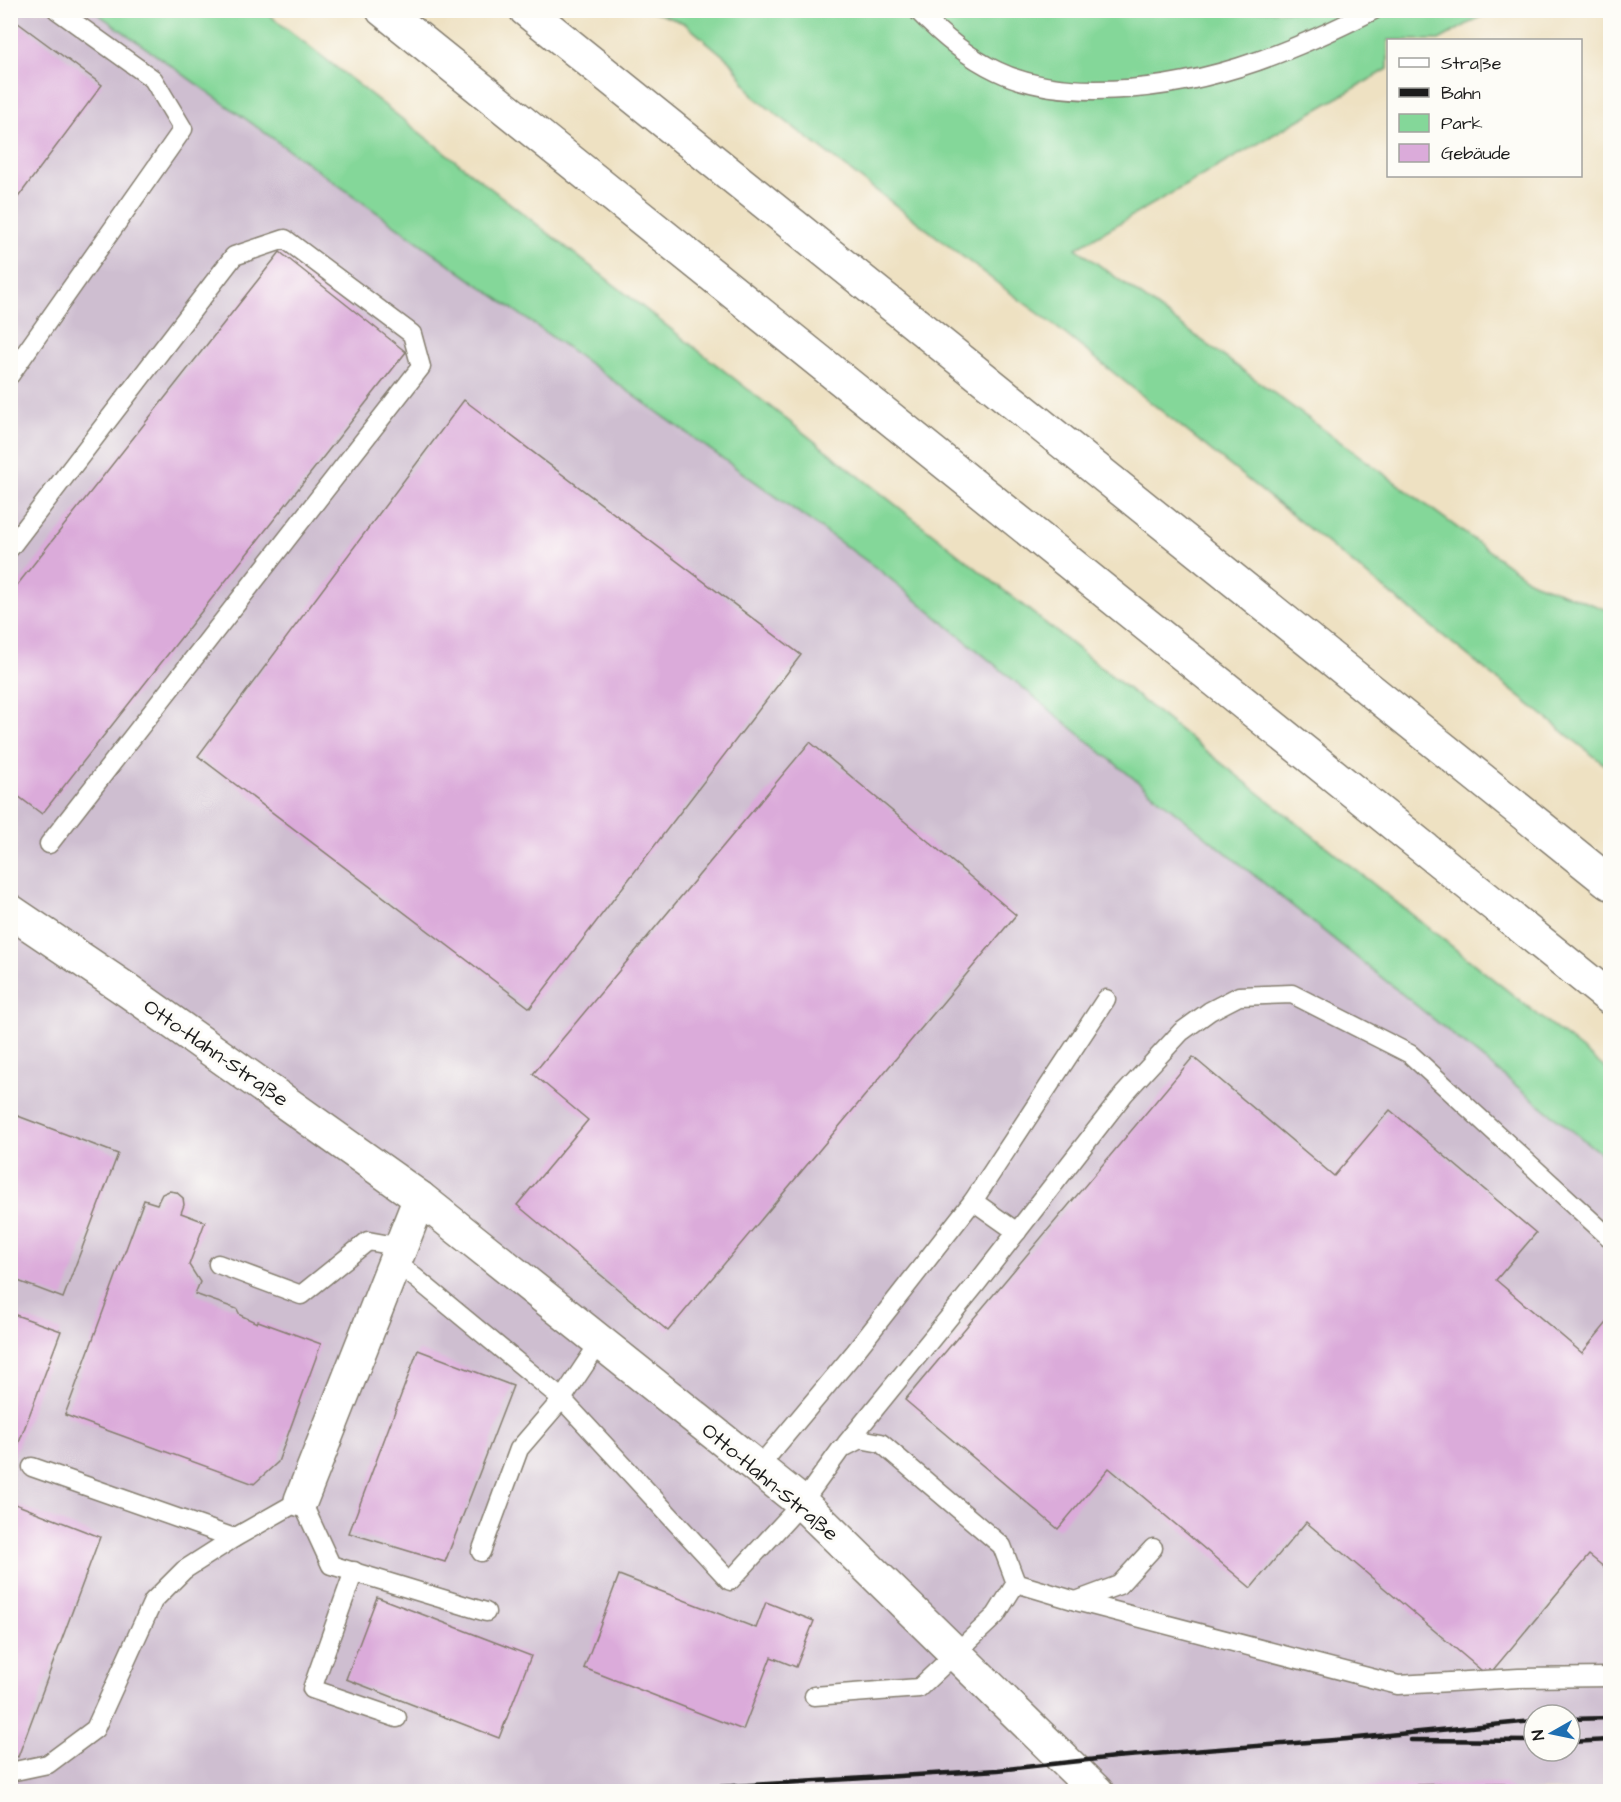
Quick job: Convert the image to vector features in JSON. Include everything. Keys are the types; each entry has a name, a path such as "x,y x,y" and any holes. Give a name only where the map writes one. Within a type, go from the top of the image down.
{"main road":[{"path":"383,10 1611,998"},
{"path":"526,10 1611,884"},
{"name":"Otto-Hahn-Straße","path":"10,911 130,992 420,1198 802,1503 1097,1791"},
{"path":"300,1500 420,1198"}],"lane":[{"path":"10,375 183,129 153,79 57,10"},
{"path":"917,10 950,40 998,72 1052,88 1122,90 1218,75 1268,59 1325,36 1374,10"},
{"path":"10,548 234,256 285,239 412,334 421,367 49,844"},
{"path":"218,1264 301,1295 368,1241 398,1254 562,1398 730,1581 802,1503 842,1449 1017,1232 1124,1094 1181,1032 1210,1011 1239,996 1292,994 1410,1054 1611,1238"},
{"path":"758,1468 855,1352 972,1201 1106,999"},
{"path":"972,1201 1017,1232"},
{"path":"481,1552 519,1449 562,1398 600,1342"},
{"path":"842,1449 860,1439 881,1443 1002,1546 1016,1583"},
{"path":"32,1467 234,1538"},
{"path":"10,1772 48,1764 95,1729 153,1601 184,1570 300,1500 331,1564 486,1612"},
{"path":"1076,1601 1119,1585 1153,1548"},
{"path":"354,1571 312,1689 397,1718"},
{"path":"1016,1583 1076,1601 1398,1684 1519,1678 1611,1677"},
{"path":"814,1696 919,1688 996,1615 1016,1583"}],"shaded area":[{"path":"94,10 882,572 1112,761 1610,1161 1610,1791 11,1792 10,11"}],"green space":[{"path":"94,11 264,11 942,541 1610,1072 1610,1161 1112,761 882,572"},
{"path":"651,11 1491,11 1441,39 1387,39 1387,70 1076,248 1530,581 1610,611 1610,769 1045,318 754,97 732,63 684,23"}],"building":[{"path":"10,17 102,85 10,208"},
{"path":"280,252 406,352 42,814 10,790 10,594"},
{"path":"464,400 801,655 530,1008 198,756"},
{"path":"810,742 1016,915 668,1331 517,1205 588,1120 533,1074"},
{"path":"1193,1057 1334,1176 1390,1110 1536,1233 1496,1280 1582,1353 1610,1319 1610,1572 1589,1555 1488,1676 1306,1522 1251,1588 1109,1468 1058,1529 905,1400"},
{"path":"10,1113 118,1154 63,1298 10,1278"},
{"path":"169,1191 176,1192 183,1198 184,1205 181,1213 205,1222 189,1265 200,1282 195,1294 237,1309 240,1315 257,1323 258,1321 321,1344 278,1462 254,1484 65,1415 144,1200 157,1204 162,1194"},
{"path":"10,1313 61,1331 11,1464 10,1464"},
{"path":"418,1350 513,1386 445,1562 349,1533"},
{"path":"10,1502 100,1537 18,1757 10,1754"},
{"path":"619,1575 756,1628 766,1602 814,1621 796,1667 771,1657 743,1730 584,1668"},
{"path":"377,1597 531,1656 499,1738 346,1679"},
{"path":"1503,1783 1516,1792 1224,1792 1226,1789"}],"railway":[{"path":"1582,1719 1610,1718"},
{"path":"636,1792 998,1770 1115,1757 1347,1739 1522,1722"},
{"path":"1411,1740 1522,1741"},
{"path":"1582,1741 1610,1740"}]}
